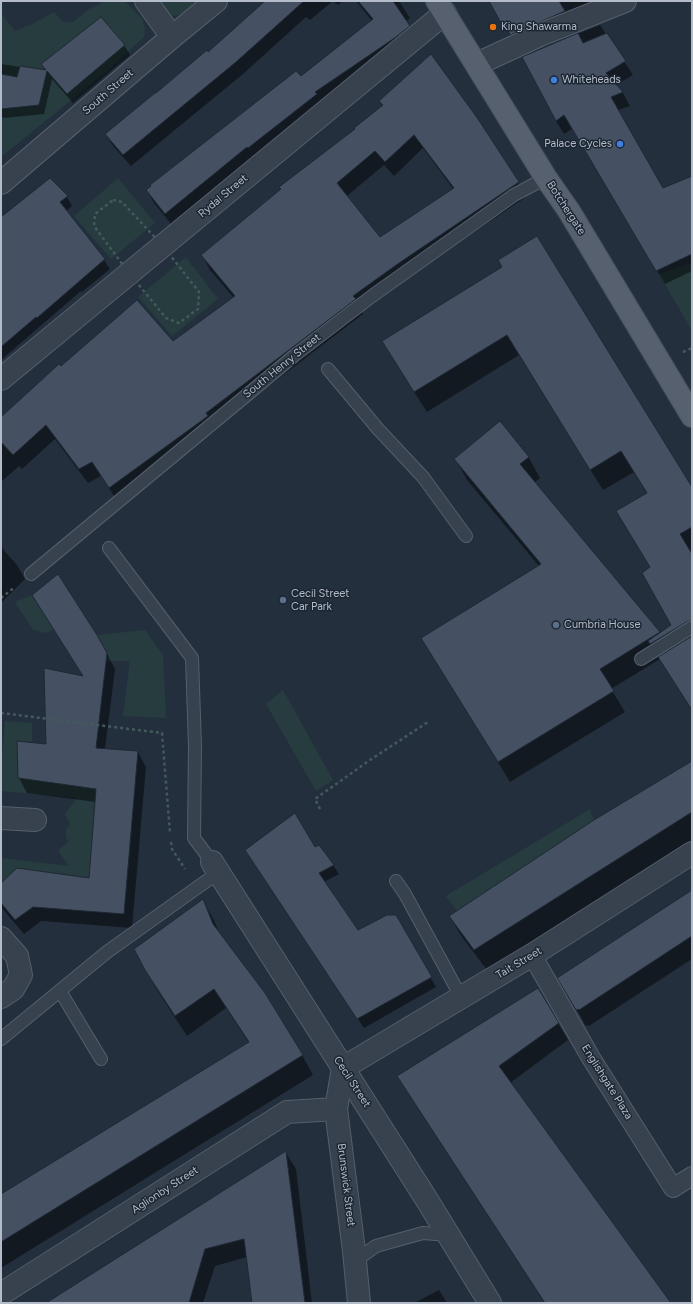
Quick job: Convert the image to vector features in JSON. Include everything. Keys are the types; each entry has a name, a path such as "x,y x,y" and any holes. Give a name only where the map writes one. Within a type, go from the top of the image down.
{"main road":[{"name":"Botchergate","path":"441,7 546,178 569,211 692,416"}],"street":[{"path":"146,1 172,37"},
{"name":"South Street","path":"1,183 216,1"},
{"path":"477,64 542,34 625,1"},
{"name":"Rydal Street","path":"1,379 441,7"},
{"path":"1,818 34,820"},
{"name":"Tait Street","path":"342,1068 532,955 692,853"},
{"name":"Cecil Street","path":"216,867 449,1235 490,1303"},
{"path":"1,938 17,956 21,975 13,988 1,998"},
{"name":"Englishgate Plaza","path":"532,955 591,1058 673,1188 692,1176"},
{"name":"Brunswick Street","path":"342,1068 336,1109 359,1303"},
{"name":"Aglionby Street","path":"5,1296 287,1112 336,1109"}],"lane":[{"name":"South Henry Street","path":"31,574 295,355 372,296 514,196 546,178"},
{"path":"328,369 378,429 424,477 466,536"},
{"path":"1,1039 107,952 198,888 216,867 194,838 195,746 192,658 109,548"},
{"path":"642,659 692,627"},
{"path":"396,881 405,894 461,997"},
{"path":"60,991 101,1059"},
{"path":"355,1261 376,1246 423,1233 449,1235"}],"path":[{"path":"1,713 162,733 171,834"},
{"path":"320,809 315,799 370,760 428,722"},
{"path":"171,841 172,849 198,888"}],"green space":[{"path":"101,1 125,1 142,19 145,27 144,37 106,72 1,157 1,13 15,31 54,12 64,22 73,22 89,9 100,4"},
{"path":"148,1 207,1 186,13 172,16 163,15"},
{"path":"118,178 155,223 111,259 74,216"},
{"path":"186,257 218,299 172,336 138,297"},
{"path":"692,262 692,331 659,274"},
{"path":"32,595 54,630 46,633 33,630 15,602"},
{"path":"145,630 163,655 166,718 123,716 130,661 106,661 107,653 97,635"},
{"path":"283,690 333,780 316,791 266,704"},
{"path":"5,721 32,723 32,742 17,741 18,778 96,789 89,878 1,883 1,858 69,866 58,851 69,841 66,838 66,829 70,824 65,814 77,798 2,791 2,758"},
{"path":"590,809 594,820 457,911 446,896"}],"building":[{"path":"265,1 304,1 236,62 123,155 105,134 207,50 208,52"},
{"path":"358,1 393,1 410,26 315,92 317,94 248,148 247,147 165,214 146,190 151,186 150,185 296,71 301,76 373,19"},
{"path":"489,1 559,1 565,11 510,35 508,31 506,32"},
{"path":"101,17 125,45 67,94 47,71 39,105 1,109 1,74 17,77 20,66 46,70 41,64"},
{"path":"578,33 583,43 607,33 626,61 606,73 623,92 611,97 663,188 692,176 692,254 656,271 564,115 556,121 522,57"},
{"path":"431,54 478,119 519,182 353,296 356,299 206,413 208,416 109,488 92,462 79,469 46,425 13,455 1,442 1,417 59,364 61,366 137,300 173,341 235,296 201,255 281,189 279,187 355,129 354,128 383,105 379,101","holes":["414,135 454,188 380,237 337,183 375,151 385,162"]},
{"path":"50,178 68,196 60,202 105,259 1,347 1,217"},
{"path":"537,236 692,487 692,527 680,534 692,554 692,620 650,644 648,641 671,625 642,573 650,567 616,511 647,493 621,451 590,470 507,335 414,392 382,341 502,267 498,260"},
{"name":"Cumbria House","path":"500,421 529,457 520,464 660,632 600,669 614,691 498,762 421,638 541,564 454,459"},
{"path":"58,574 107,653 96,748 138,751 124,914 33,907 15,920 1,903 1,883 17,868 89,878 96,789 18,778 17,741 46,744 44,668 83,676 32,595"},
{"path":"692,636 692,710 658,657"},
{"path":"692,761 692,812 474,950 449,916 594,820"},
{"path":"295,813 315,847 319,845 334,865 319,873 358,930 387,915 396,915 432,977 357,1019 245,850"},
{"path":"692,890 692,936 579,1010 576,1010 557,978"},
{"path":"203,899 213,924 265,993 303,1055 1,1242 1,1194 249,1042 214,989 175,1016 145,970 134,949"},
{"path":"538,988 559,1023 499,1066 671,1303 545,1303 397,1076"},
{"path":"286,1151 305,1303 252,1303 244,1239 205,1249 189,1303 46,1303"}],"place":[{"name":"King Shawarma","path":"493,27"},
{"name":"Whiteheads","path":"554,80"},
{"name":"Palace Cycles","path":"620,144"},
{"name":"Cecil Street Car Park","path":"283,600"},
{"name":"Cumbria House","path":"556,625"}]}
